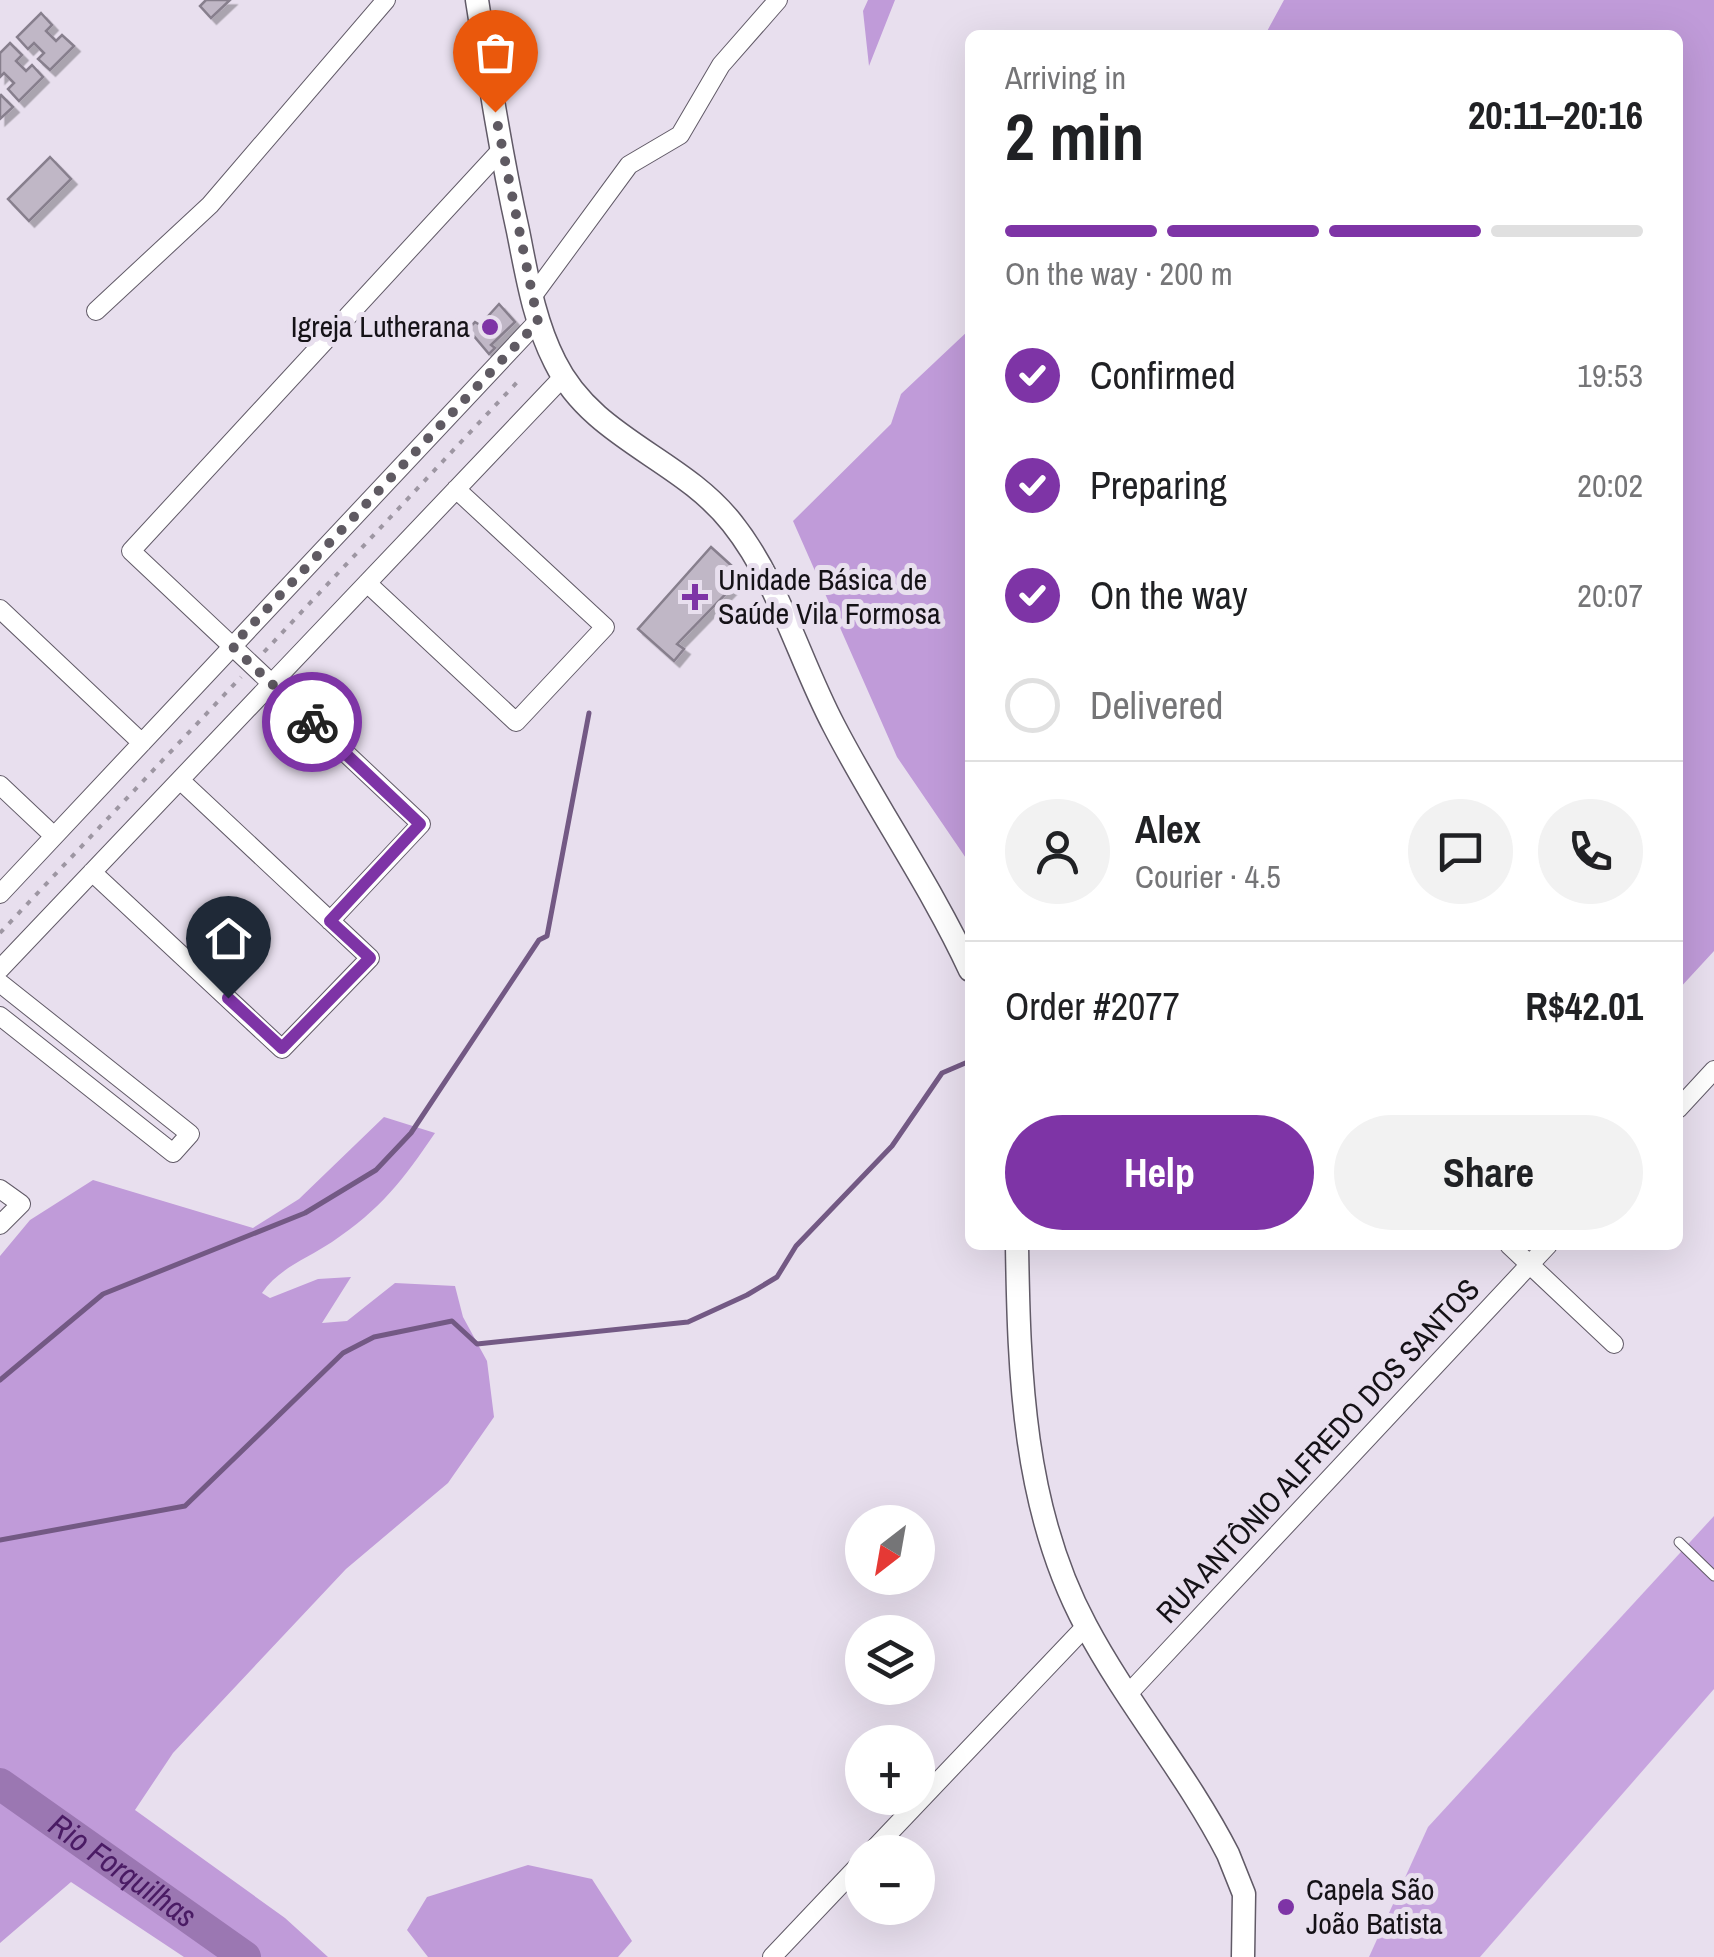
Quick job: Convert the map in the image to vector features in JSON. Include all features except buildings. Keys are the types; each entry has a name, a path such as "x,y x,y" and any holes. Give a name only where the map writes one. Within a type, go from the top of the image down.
{"main road":[{"path":"477,0 500,150 532,297 538,322 562,376 596,418 710,499 739,532 766,579 835,729 965,961"},
{"path":"1017,1250 1021,1388 1032,1459 1054,1553 1086,1626 1228,1854 1244,1894 1243,1957"}],"street":[{"path":"96,311 210,205 386,0"},
{"path":"532,297 629,165 680,135 722,65 778,0"},
{"path":"330,921 420,824 131,550 500,150"},
{"path":"0,894 538,322"},
{"path":"0,969 562,376"},
{"path":"367,583 516,722 605,627 456,489"},
{"path":"0,609 142,743"},
{"path":"92,872 282,1048 370,958 180,780"},
{"path":"0,785 54,836"},
{"path":"0,983 190,1134 173,1153 0,1016"},
{"path":"1683,1104 1714,1070"},
{"path":"0,1189 21,1204 0,1225"},
{"path":"1515,1250 1614,1344"},
{"name":"RUA ANTÔNIO ALFREDO DOS SANTOS","path":"1128,1694 1543,1250"},
{"path":"887,1835 1086,1626"},
{"path":"772,1957 845,1880"}],"lane":[{"path":"1679,1542 1714,1576"}],"shaded area":[{"path":"868,0 895,0 869,66 863,11"},
{"path":"1284,0 1714,0 1714,951 1683,985 1683,30 1268,30"},
{"path":"965,334 965,857 897,757 793,521 891,424 901,394"},
{"path":"384,1117 435,1133 378,1205 332,1242 285,1270 262,1293 270,1298 318,1279 351,1277 322,1323 347,1321 395,1283 455,1286 463,1317 487,1361 494,1417 448,1483 346,1569 173,1753 135,1810 285,1918 328,1957 184,1957 71,1882 0,1943 0,1256 30,1220 93,1180 253,1228 299,1199"},
{"path":"1714,1516 1714,1689 1480,1957 1369,1957 1428,1827"},
{"path":"528,1865 592,1879 632,1941 618,1957 428,1957 407,1930 427,1897"}],"waterway":[{"path":"0,1380 103,1294 305,1213 376,1170 411,1133 539,940 547,936 589,713"},
{"path":"0,1540 185,1506 343,1353 374,1337 452,1321 477,1344 688,1322 747,1295 777,1277 796,1246 892,1146 942,1073 965,1063"},
{"name":"Rio Forquilhas","path":"0,1784 245,1957"}],"way so far":[{"path":"312,722 232,646 538,322 495,112"}],"place":[{"name":"Igreja Lutherana","path":"490,327"},
{"name":"Unidade Básica de Saúde Vila Formosa","path":"695,597"},
{"name":"Capela São João Batista","path":"1286,1907"}],"route":[{"path":"228,998 282,1048 370,958 330,921 420,824 312,722"}]}
